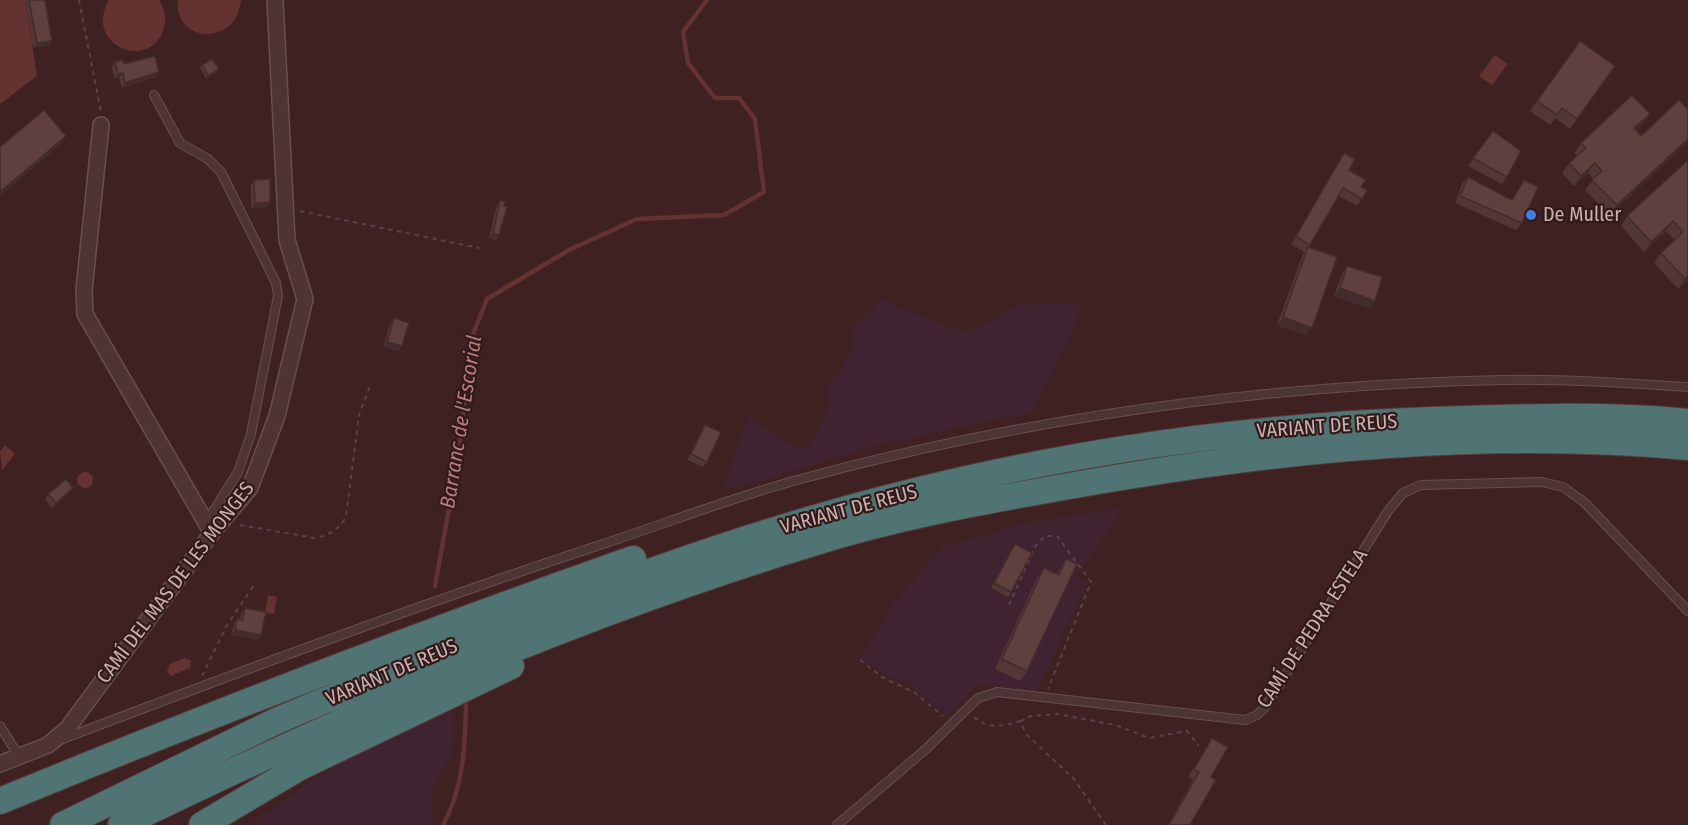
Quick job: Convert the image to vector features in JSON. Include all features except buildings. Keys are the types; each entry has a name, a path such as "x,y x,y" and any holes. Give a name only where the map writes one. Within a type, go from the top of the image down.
{"highway":[{"name":"VARIANT DE REUS","path":"63,825 273,723 500,627 672,563 778,530 954,482 1070,459 1208,437 1350,423 1508,417 1688,422"},
{"name":"VARIANT DE REUS","path":"121,825 286,744 509,649 682,585 822,540 962,504 1210,461 1350,447 1519,441 1688,447"},
{"path":"202,825 300,767 515,664 688,598 962,504"},
{"path":"0,801 256,696 493,608 665,548 746,525 778,530"}],"street":[{"name":"CAMÍ DEL MAS DE LES MONGES","path":"0,764 48,745 67,729 213,526 250,488 270,437 305,299 287,240 275,0"},
{"path":"101,125 84,290 86,314 213,526"}],"lane":[{"path":"154,95 180,143 207,159 221,172 276,283 278,296 251,434 238,472 213,526"},
{"path":"48,745 198,687 448,596 800,479 993,434 1117,413 1265,395 1381,385 1516,380 1688,387"},
{"name":"CAMÍ DE PEDRA ESTELA","path":"837,825 952,724 978,698 997,692 1245,720 1257,715 1266,706 1388,512 1403,493 1421,485 1542,482 1563,487 1584,502 1688,611"},
{"path":"0,726 20,758"}],"path":[{"path":"79,0 101,113 101,125"},
{"path":"285,208 479,248"},
{"path":"213,526 315,538 327,536 339,528 346,517 359,415 370,386"},
{"path":"1009,605 1036,545 1045,536 1057,536 1091,582 1044,697"},
{"path":"198,687 227,625 256,582"},
{"path":"860,660 882,677 915,693 952,724"},
{"path":"966,710 981,723 998,728 1031,716 1058,714 1115,725 1149,738 1187,731 1199,746"},
{"path":"1021,721 1025,733 1074,779 1106,825"}],"shaded area":[{"path":"0,0 25,0 37,76 0,104"},
{"path":"109,0 159,0 164,11 165,23 155,43 144,50 132,51 110,40 104,29 103,16"},
{"path":"178,0 241,1 236,16 228,27 217,33 205,34 194,31 185,24 179,14"},
{"path":"1495,55 1508,64 1492,85 1479,76"},
{"path":"884,299 893,306 965,332 981,327 1017,305 1064,303 1080,305 1074,328 1032,412 877,445 747,485 724,489 748,416 794,447 810,446 830,406 828,388 843,367 853,345 853,328"},
{"path":"5,445 15,454 2,470 0,451"},
{"path":"82,472 88,472 93,480 91,486 82,488 77,483 77,477"},
{"path":"1122,508 1077,577 1087,583 1037,691 979,684 947,716 908,683 884,674 860,660 892,606 942,547 1027,523"},
{"path":"268,595 277,597 274,614 265,613"},
{"path":"184,658 191,660 190,668 171,676 167,671 170,664"},
{"path":"453,710 454,739 450,757 432,790 433,825 250,825 311,781 344,761"}],"waterway":[{"name":"Barranc de l'Escorial","path":"435,586 459,454 470,342 487,299 569,250 637,219 724,215 764,192 755,119 739,98 715,98 688,63 683,32 707,0"},
{"name":"Barranc de l'Escorial","path":"443,825 455,796 462,766 466,704"}],"place":[{"name":"De Muller","path":"1531,215"}]}
